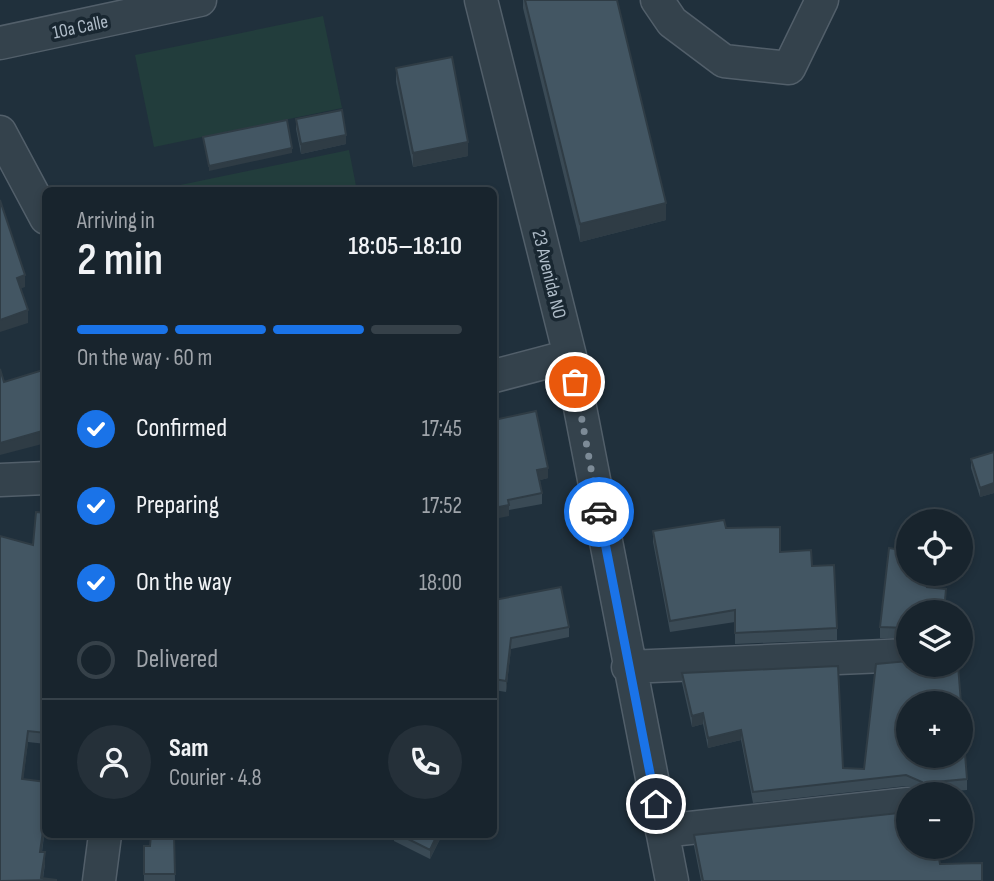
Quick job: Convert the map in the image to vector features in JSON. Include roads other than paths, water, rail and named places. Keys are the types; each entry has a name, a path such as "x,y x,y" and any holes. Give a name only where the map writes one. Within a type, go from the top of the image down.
{"street":[{"name":"10a Calle","path":"0,43 200,0"},
{"name":"23 Avenida NO","path":"481,0 570,356 628,667 672,881"},
{"path":"657,0 672,22 724,61 789,68 822,0"},
{"path":"0,132 42,211"},
{"path":"497,375 570,356"},
{"path":"0,480 42,478"},
{"path":"628,667 896,656"},
{"path":"662,831 896,805"},
{"path":"99,881 105,838"}]}
